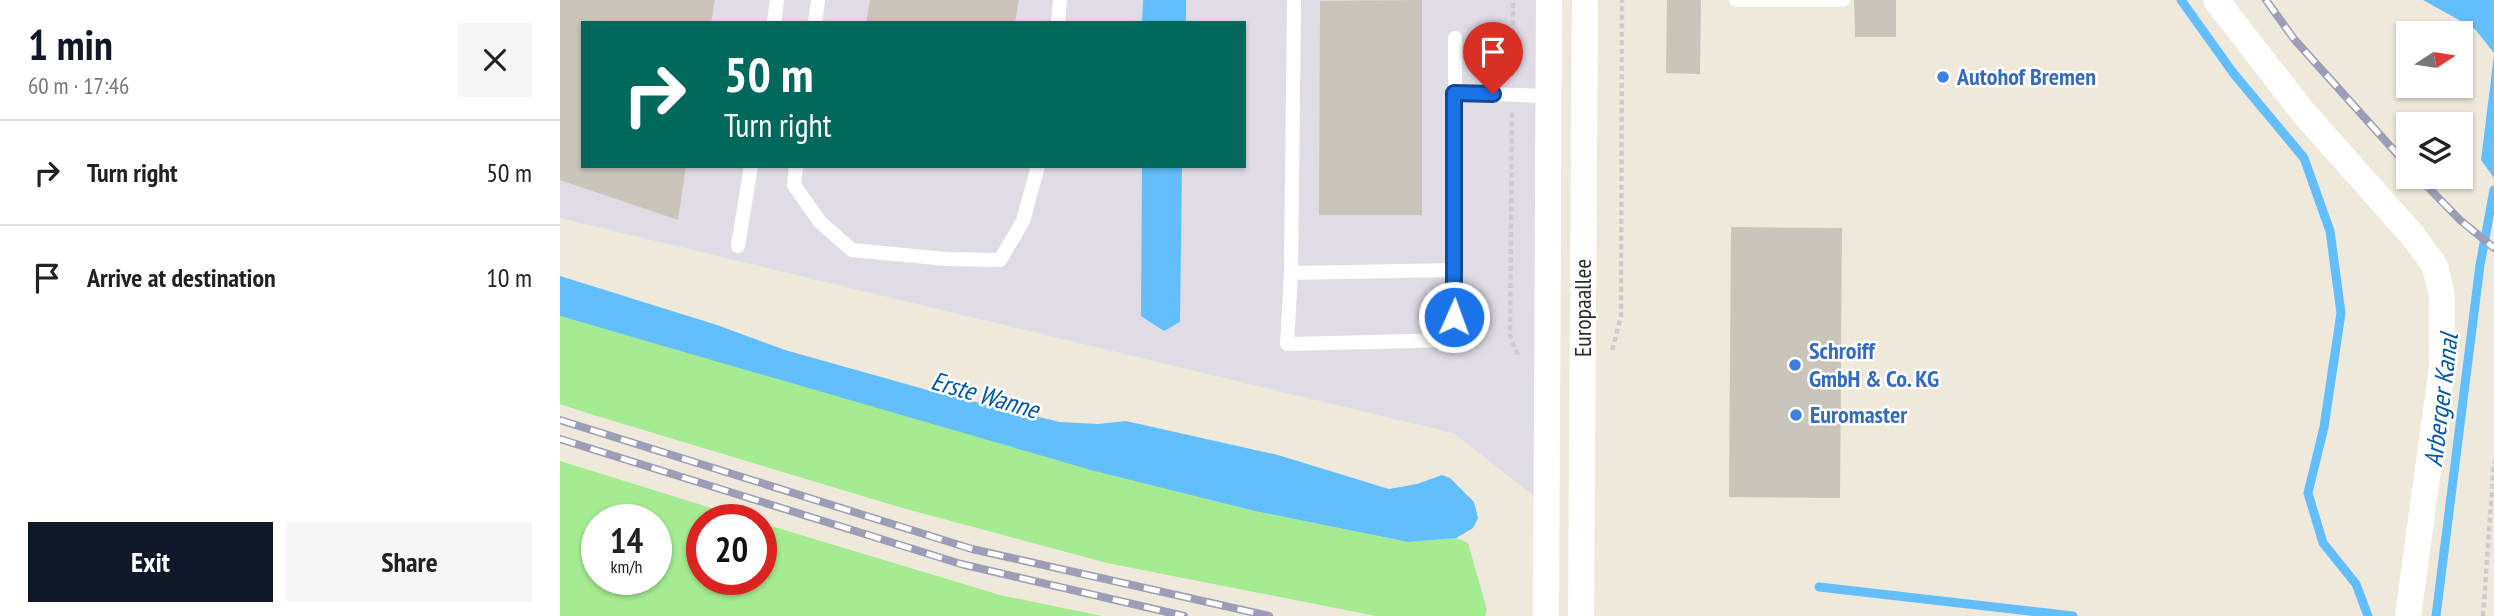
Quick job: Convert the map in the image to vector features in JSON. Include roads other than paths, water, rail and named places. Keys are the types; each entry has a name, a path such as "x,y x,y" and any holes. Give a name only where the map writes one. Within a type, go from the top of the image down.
{"street":[{"name":"Europaallee","path":"1546,616 1549,0"},
{"name":"Europaallee","path":"1581,616 1585,0"},
{"path":"2216,0 2302,111 2413,237 2435,266 2442,296 2442,367 2408,616"}],"lane":[{"path":"774,21 777,0"},
{"path":"815,21 818,0"},
{"path":"1058,21 1060,0"},
{"path":"1294,0 1291,273 1287,344 1453,340 1455,38"},
{"path":"1736,0 1843,0"},
{"path":"1454,93 1549,96"},
{"path":"738,246 751,168"},
{"path":"796,168 794,185 820,222 852,250 946,259 1000,260 1023,221 1037,168"},
{"path":"1291,273 1455,270"}],"water":[{"path":"1143,0 1186,0 1186,21 1142,21"},
{"path":"2423,0 2494,0 2494,53 2473,28 2473,21 2461,21"},
{"path":"2494,55 2494,178 2481,160"},
{"path":"1142,168 1182,168 1180,322 1164,331 1141,316"},
{"path":"560,276 717,325 785,350 938,393 1060,422 1098,424 1126,421 1278,455 1389,489 1417,484 1442,475 1450,478 1474,502 1478,518 1473,528 1456,538 1408,542 1255,511 1091,470 560,316"}],"waterway":[{"path":"2181,0 2234,74 2304,158 2330,231 2341,313 2324,427 2308,493 2323,543 2356,584 2368,616"},
{"name":"Arberger Kanal","path":"2436,616 2480,265 2494,190"},
{"path":"1819,587 2073,616"}],"railway":[{"path":"2266,0 2294,39 2396,153"},
{"path":"2430,189 2460,220 2494,248"},
{"path":"560,420 972,549 1269,616"},
{"path":"560,439 961,564 1184,616"}],"place":[{"name":"Autohof Bremen","path":"1943,77"},
{"name":"Schroiff GmbH & Co. KG","path":"1795,365"},
{"name":"Euromaster","path":"1796,415"}],"water label":[{"name":"Erste Wanne","path":"985,395"}]}
